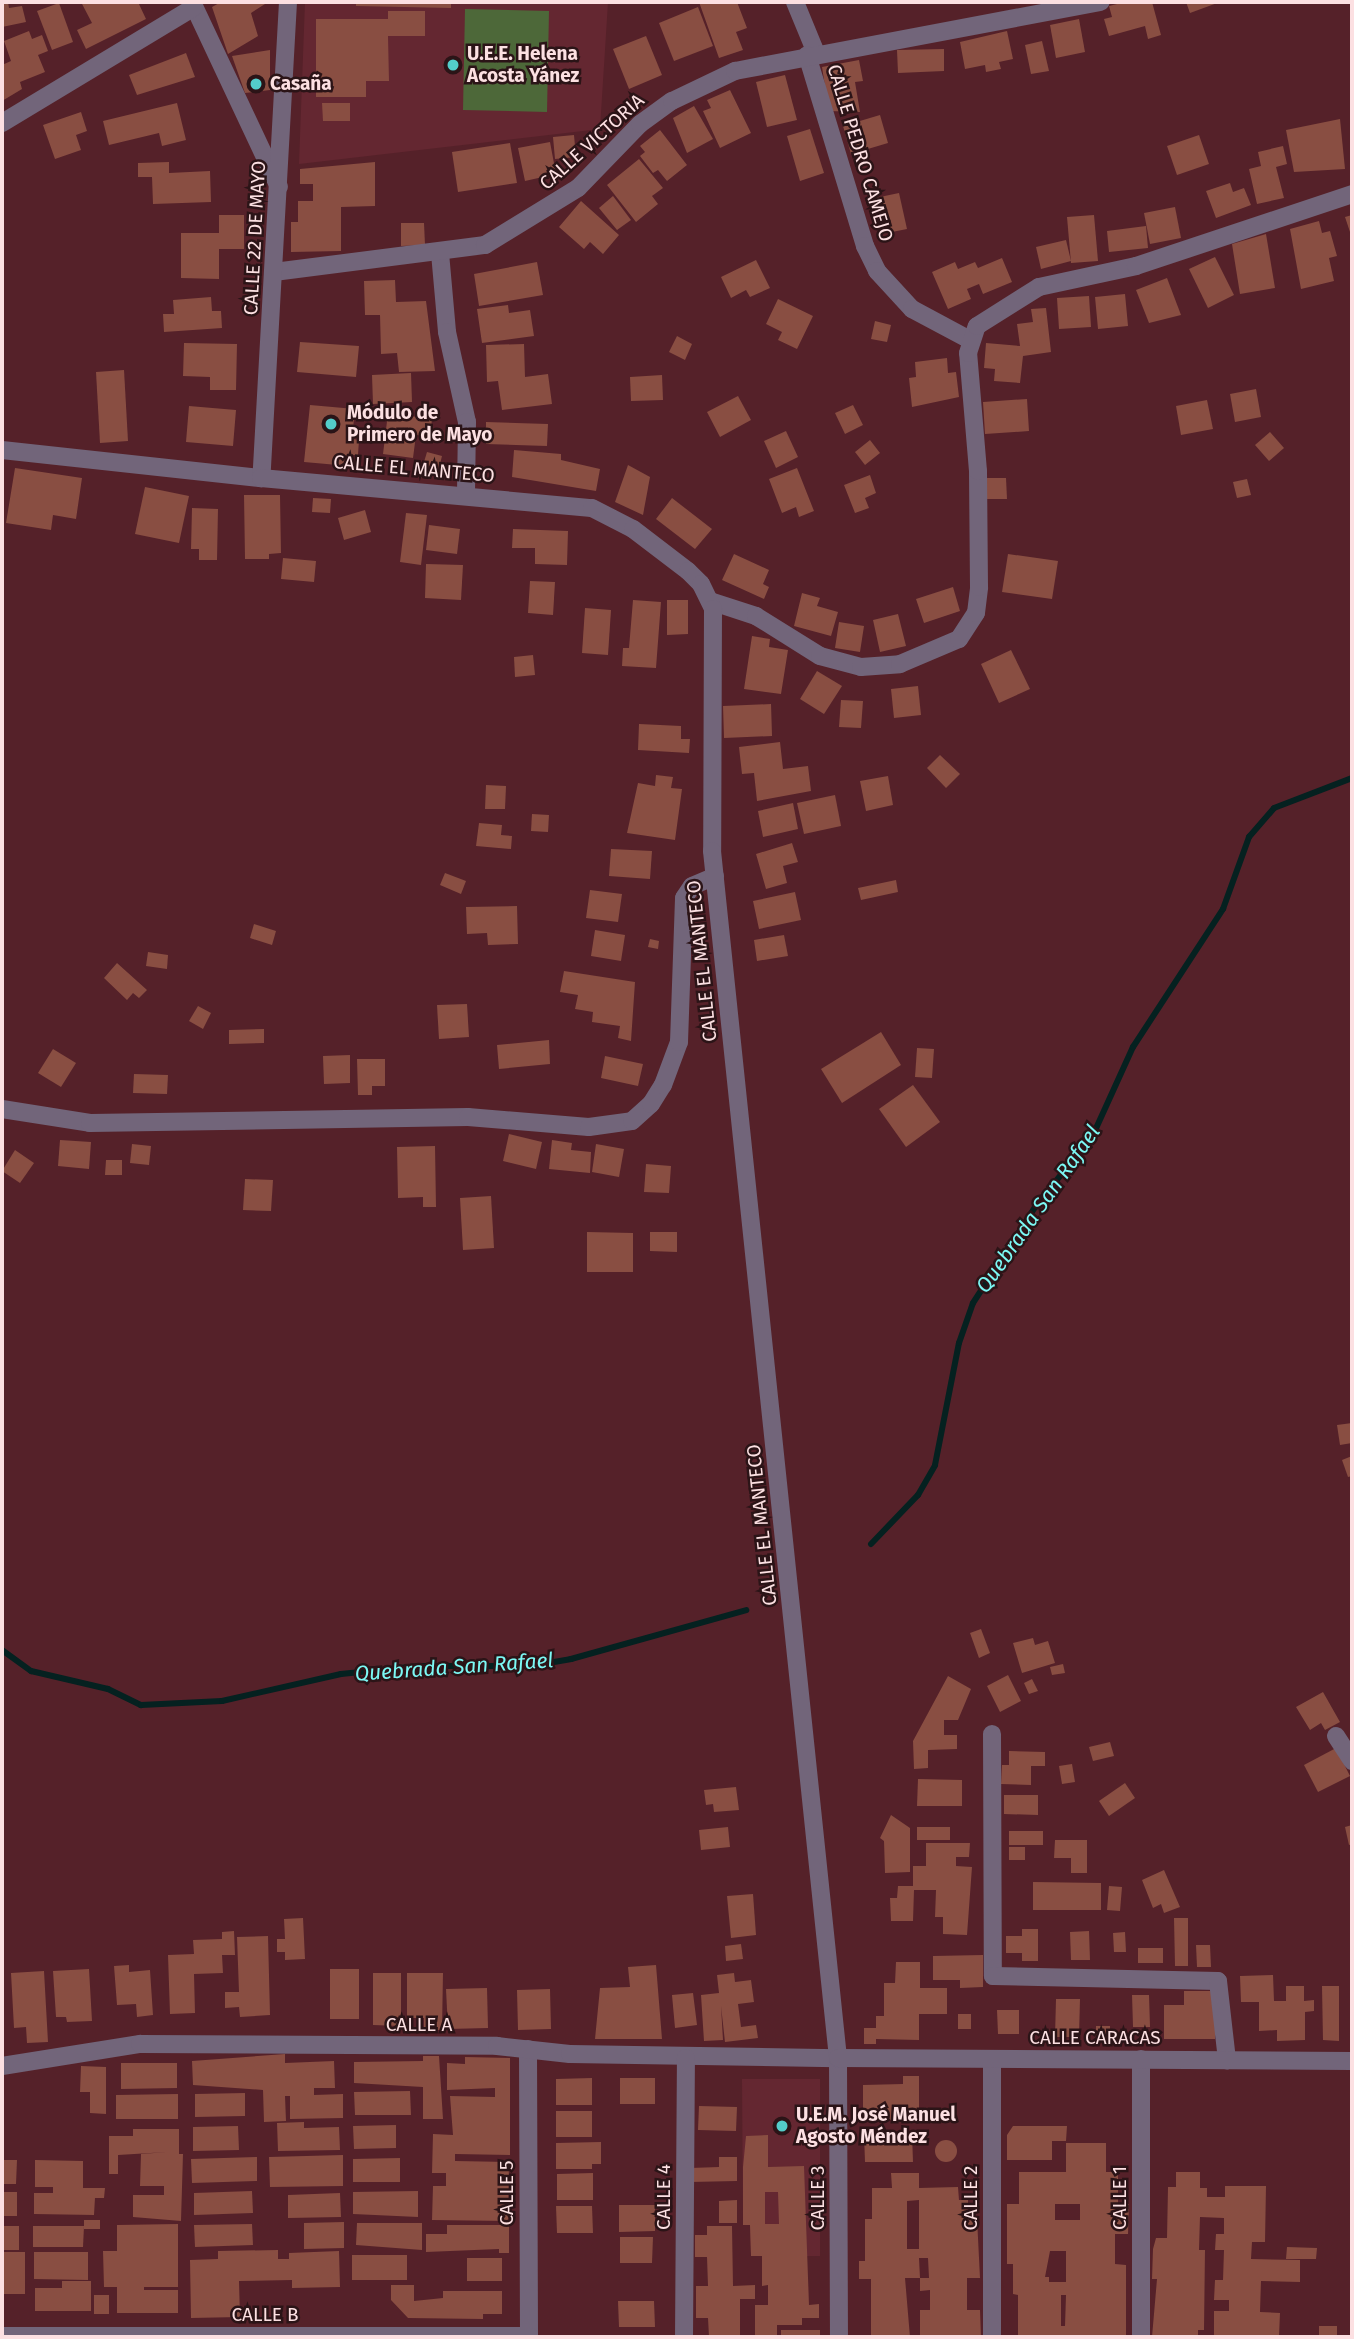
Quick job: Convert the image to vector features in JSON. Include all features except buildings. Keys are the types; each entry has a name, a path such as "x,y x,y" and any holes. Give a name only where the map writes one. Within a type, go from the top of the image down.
{"street":[{"name":"CALLE 22 DE MAYO","path":"261,478 288,2"},
{"name":"CALLE PEDRO CAMEJO","path":"795,2 865,246 877,271 912,309 970,340"},
{"name":"CALLE VICTORIA","path":"274,272 440,253 485,245 547,210 603,164 640,124 689,91 735,71 812,54 1047,15 1101,2"},
{"path":"2,123 193,4 279,187"},
{"path":"710,601 756,616 820,656 861,667 915,659 965,633 976,613 979,587 970,340 988,317 1039,287 1136,266 1352,194"},
{"path":"440,253 447,332 467,422 466,494"},
{"name":"CALLE EL MANTECO","path":"2,450 261,478 560,502 606,513 688,570 710,601 715,637 709,758 715,877 838,2058"},
{"path":"2,1109 90,1123 468,1117 589,1127 632,1121 651,1104 663,1085 679,1042 684,898 692,886 715,877"},
{"path":"992,1734 993,1976 1218,1981 1227,2060"},
{"path":"1336,1735 1352,1761"},
{"name":"CALLE A","path":"2,2066 140,2044 528,2049 685,2058 838,2058"},
{"name":"CALLE 5","path":"528,2049 529,2337"},
{"name":"CALLE 4","path":"684,2337 685,2058"},
{"name":"CALLE CARACAS","path":"838,2058 1352,2060"},
{"name":"CALLE 3","path":"838,2058 839,2337"},
{"name":"CALLE 2","path":"992,2059 992,2337"},
{"name":"CALLE 1","path":"1140,2337 1141,2059"},
{"name":"CALLE B","path":"2,2336 529,2337"}],"shaded area":[{"name":"U.E.E. Helena Acosta Yánez","path":"305,2 608,2 600,129 299,164"},
{"name":"U.E.M. José Manuel Agosto Méndez","path":"742,2079 820,2079 820,2256 751,2256 750,2225 743,2225"}],"green space":[{"path":"465,9 549,11 547,112 463,110"}],"waterway":[{"name":"Quebrada San Rafael","path":"871,1544 918,1495 935,1465 959,1343 973,1303 1035,1207 1093,1135 1133,1047 1223,909 1249,837 1274,808 1352,778"},
{"name":"Quebrada San Rafael","path":"2,1650 31,1671 108,1689 141,1705 222,1701 341,1674 420,1666 531,1666 571,1659 746,1610"}],"place":[{"name":"U.E.E. Helena Acosta Yánez","path":"453,65"},
{"name":"Casaña","path":"256,84"},
{"name":"Módulo de Primero de Mayo","path":"331,424"},
{"name":"U.E.M. José Manuel Agosto Méndez","path":"782,2126"}]}
